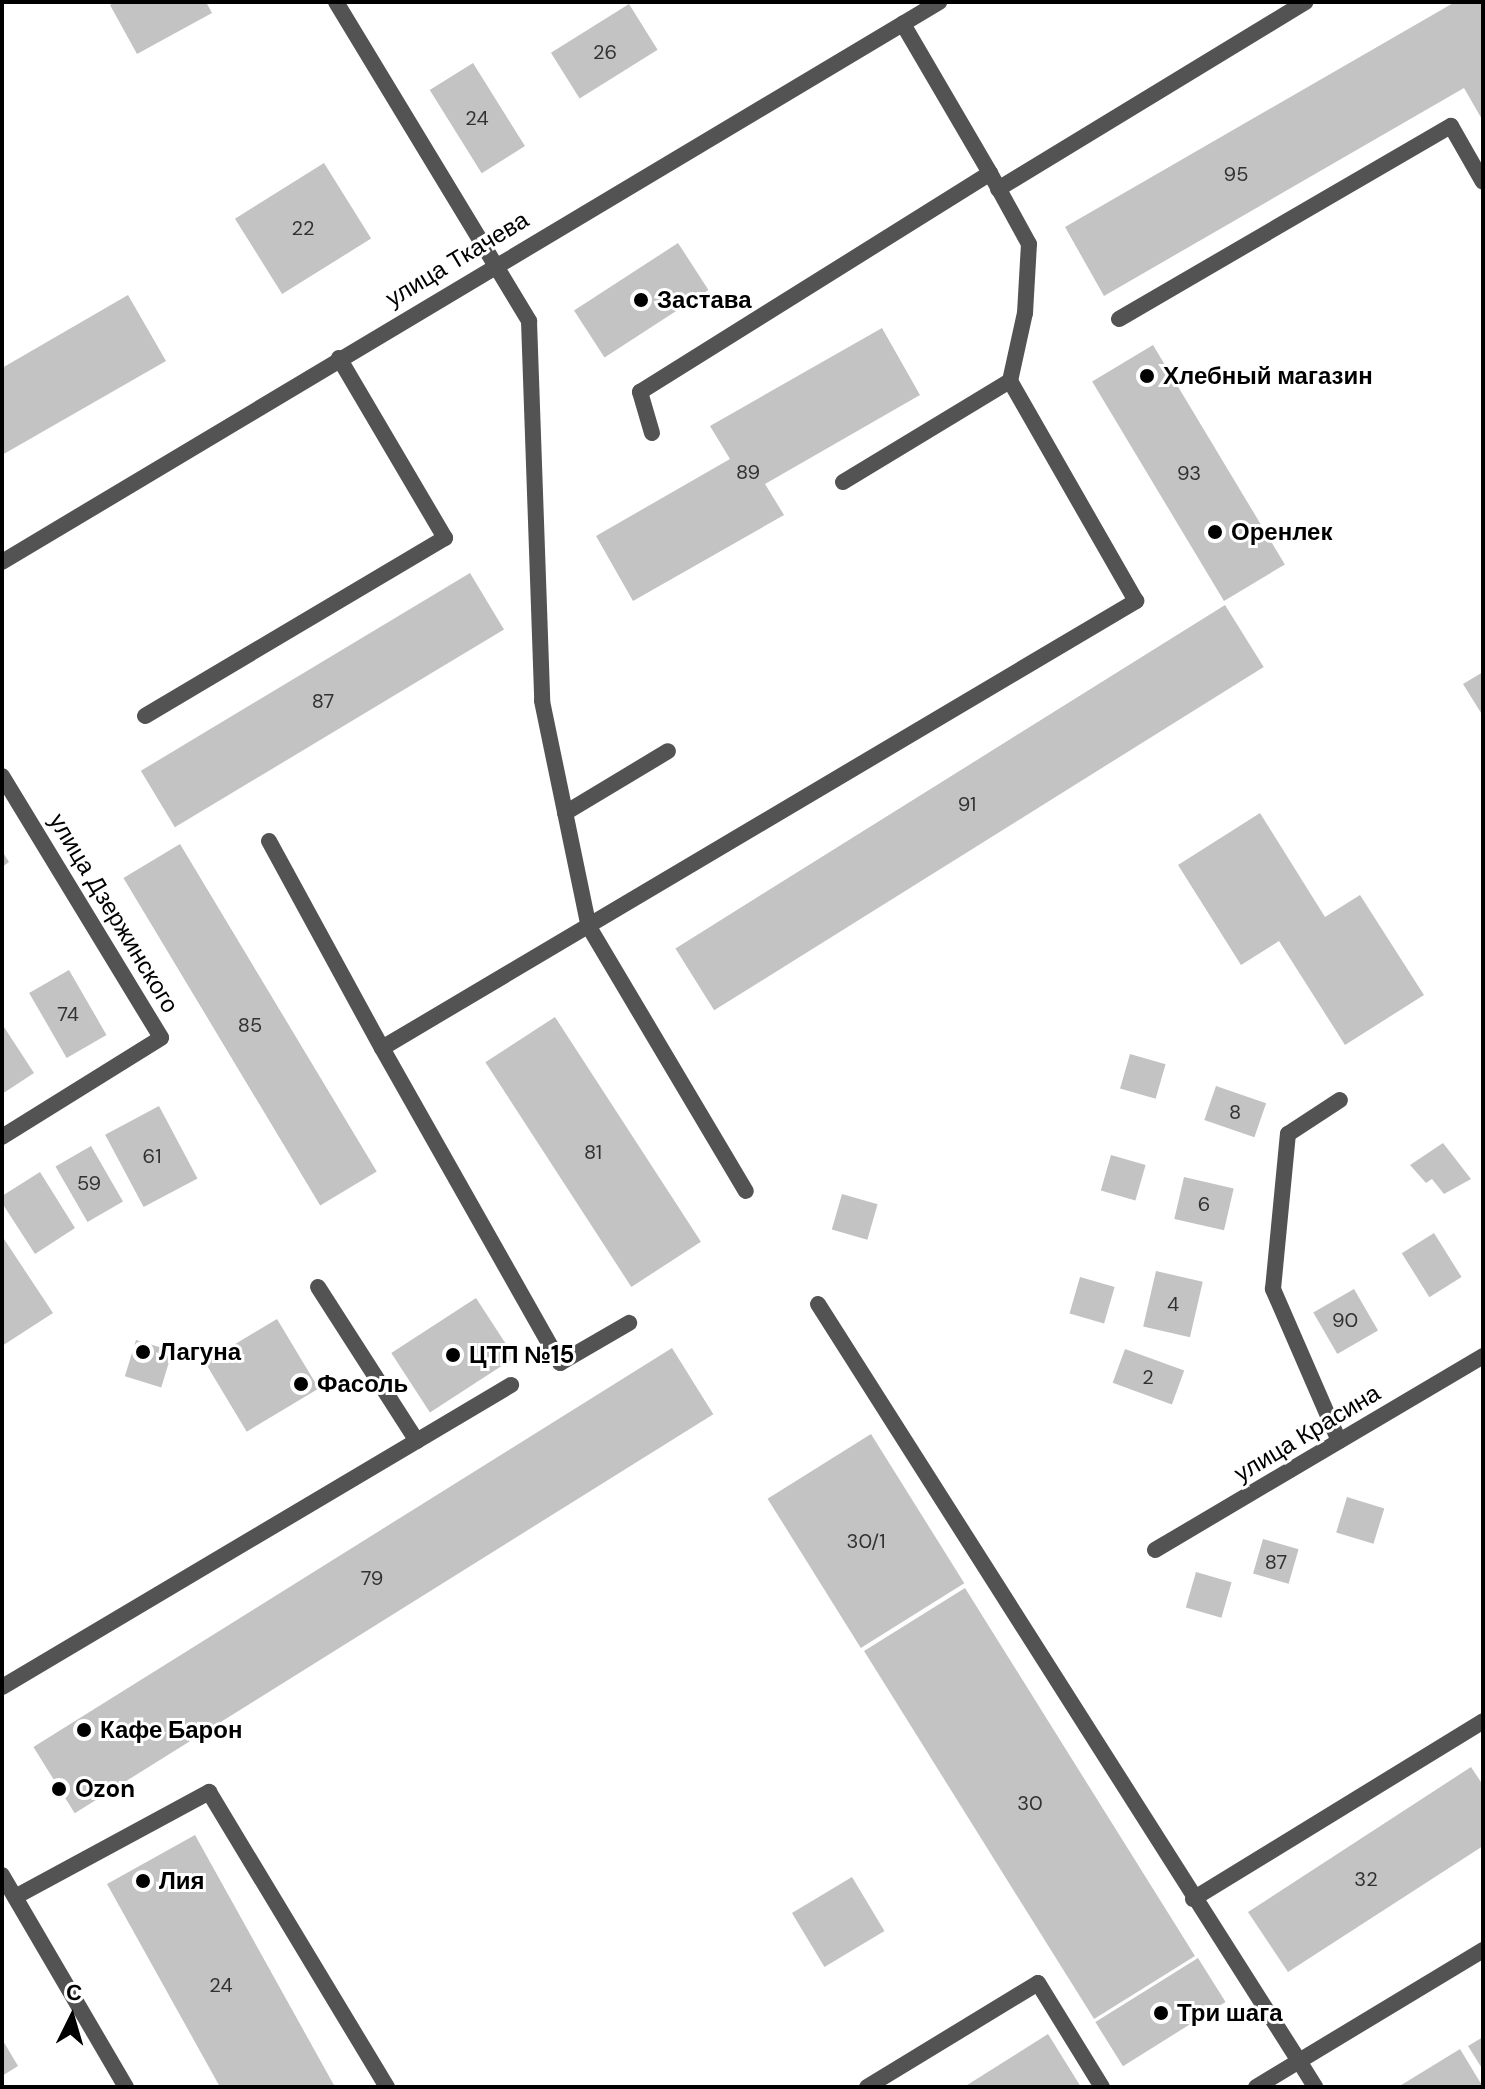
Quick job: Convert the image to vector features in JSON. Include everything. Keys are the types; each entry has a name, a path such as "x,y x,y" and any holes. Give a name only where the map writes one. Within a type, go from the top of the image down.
{"street":[{"path":"336,2 529,321 542,701 589,927 746,1191"},
{"name":"улица Ткачева","path":"2,562 939,2"},
{"path":"652,433 640,392 994,181 1306,2"},
{"path":"382,1048 1136,601 1010,381 1025,313 1029,244 903,24"},
{"path":"1119,319 1451,126 1483,182"},
{"path":"145,716 445,538 339,358"},
{"path":"843,482 1010,381"},
{"path":"565,813 668,751"},
{"name":"улица Дзержинского","path":"2,776 161,1038 2,1137"},
{"path":"269,841 560,1363 629,1323"},
{"path":"1339,1441 1273,1289 1288,1134 1340,1100"},
{"path":"318,1287 417,1441"},
{"path":"818,1304 1315,2087"},
{"name":"улица Красина","path":"1155,1550 1483,1356"},
{"path":"2,1687 511,1385"},
{"path":"1193,1899 1483,1721"},
{"path":"15,1897 209,1792 387,2087"},
{"path":"2,1875 126,2087"},
{"path":"1256,2087 1483,1950"},
{"path":"867,2087 1038,1983 1102,2087"}],"building":[{"path":"115,2 206,2 212,13 137,54 110,5"},
{"path":"1455,2 1483,2 1483,121 1464,88 1104,296 1065,227"},
{"path":"629,4 658,50 580,99 551,53"},
{"path":"473,63 525,146 482,173 430,90"},
{"path":"324,163 371,238 282,294 235,219"},
{"name":"Застава","path":"678,243 708,290 605,358 574,311"},
{"path":"128,295 166,361 2,455 2,368"},
{"path":"882,328 920,395 765,484 784,515 633,601 596,536 730,459 710,426"},
{"path":"1153,345 1285,564 1224,601 1092,382"},
{"path":"470,573 504,630 175,827 141,771"},
{"path":"1225,605 1264,667 714,1010 675,948"},
{"path":"1483,672 1483,716 1463,684"},
{"path":"1260,813 1325,917 1360,895 1424,995 1345,1045 1279,941 1241,965 1178,865"},
{"path":"180,844 377,1171 320,1205 123,878"},
{"path":"2,851 9,862 2,867"},
{"path":"69,970 106,1035 67,1058 29,993"},
{"path":"555,1017 701,1242 631,1287 485,1062"},
{"path":"2,1024 34,1073 2,1094"},
{"path":"1130,1054 1166,1064 1156,1099 1120,1089"},
{"path":"1216,1086 1266,1103 1254,1137 1204,1120"},
{"path":"159,1106 197,1178 144,1207 105,1135"},
{"path":"1443,1143 1471,1179 1444,1194 1432,1179 1426,1183 1410,1165"},
{"path":"91,1146 123,1201 87,1222 55,1166"},
{"path":"1111,1155 1146,1165 1135,1200 1101,1191"},
{"path":"40,1172 75,1228 35,1254 2,1203 2,1196"},
{"path":"1184,1177 1234,1188 1224,1230 1174,1219"},
{"path":"842,1194 878,1204 867,1240 832,1230"},
{"path":"1434,1233 1462,1277 1429,1297 1402,1253"},
{"path":"2,1236 53,1313 2,1346"},
{"path":"1156,1271 1203,1282 1190,1337 1143,1327"},
{"path":"1080,1277 1115,1287 1104,1323 1070,1314"},
{"path":"1354,1289 1378,1331 1337,1354 1313,1312"},
{"name":"ЦТП №15","path":"476,1298 515,1358 430,1413 391,1353"},
{"path":"277,1319 319,1388 247,1432 205,1362"},
{"path":"136,1340 172,1351 161,1387 125,1376"},
{"path":"672,1348 713,1414 75,1813 33,1747"},
{"path":"1125,1349 1184,1371 1172,1404 1113,1383"},
{"path":"871,1434 964,1583 861,1648 768,1499"},
{"path":"1347,1497 1384,1508 1373,1544 1336,1532"},
{"path":"1263,1539 1299,1549 1289,1584 1253,1574"},
{"path":"1196,1572 1232,1582 1221,1618 1186,1608"},
{"path":"965,1588 1195,1956 1094,2019 864,1651"},
{"path":"1471,1767 1483,1785 1483,1846 1288,1972 1248,1912"},
{"path":"195,1835 335,2087 220,2087 107,1884"},
{"path":"852,1877 884,1931 824,1967 792,1913"},
{"name":"Три шага","path":"1198,1958 1226,2002 1123,2066 1095,2022"},
{"path":"1048,2034 1081,2087 964,2087"},
{"path":"1483,2037 1483,2070 1468,2046"},
{"path":"2,2039 18,2066 2,2076"},
{"path":"1460,2049 1483,2087 1398,2087"}],"place":[{"name":"Застава","path":"641,300"},
{"name":"Хлебный магазин","path":"1147,376"},
{"name":"Оренлек","path":"1215,532"},
{"name":"Лагуна","path":"143,1352"},
{"name":"ЦТП №15","path":"453,1355"},
{"name":"Фасоль","path":"301,1384"},
{"name":"Кафе Барон","path":"84,1730"},
{"name":"Ozon","path":"59,1789"},
{"name":"Лия","path":"143,1881"},
{"name":"Три шага","path":"1161,2013"}]}
